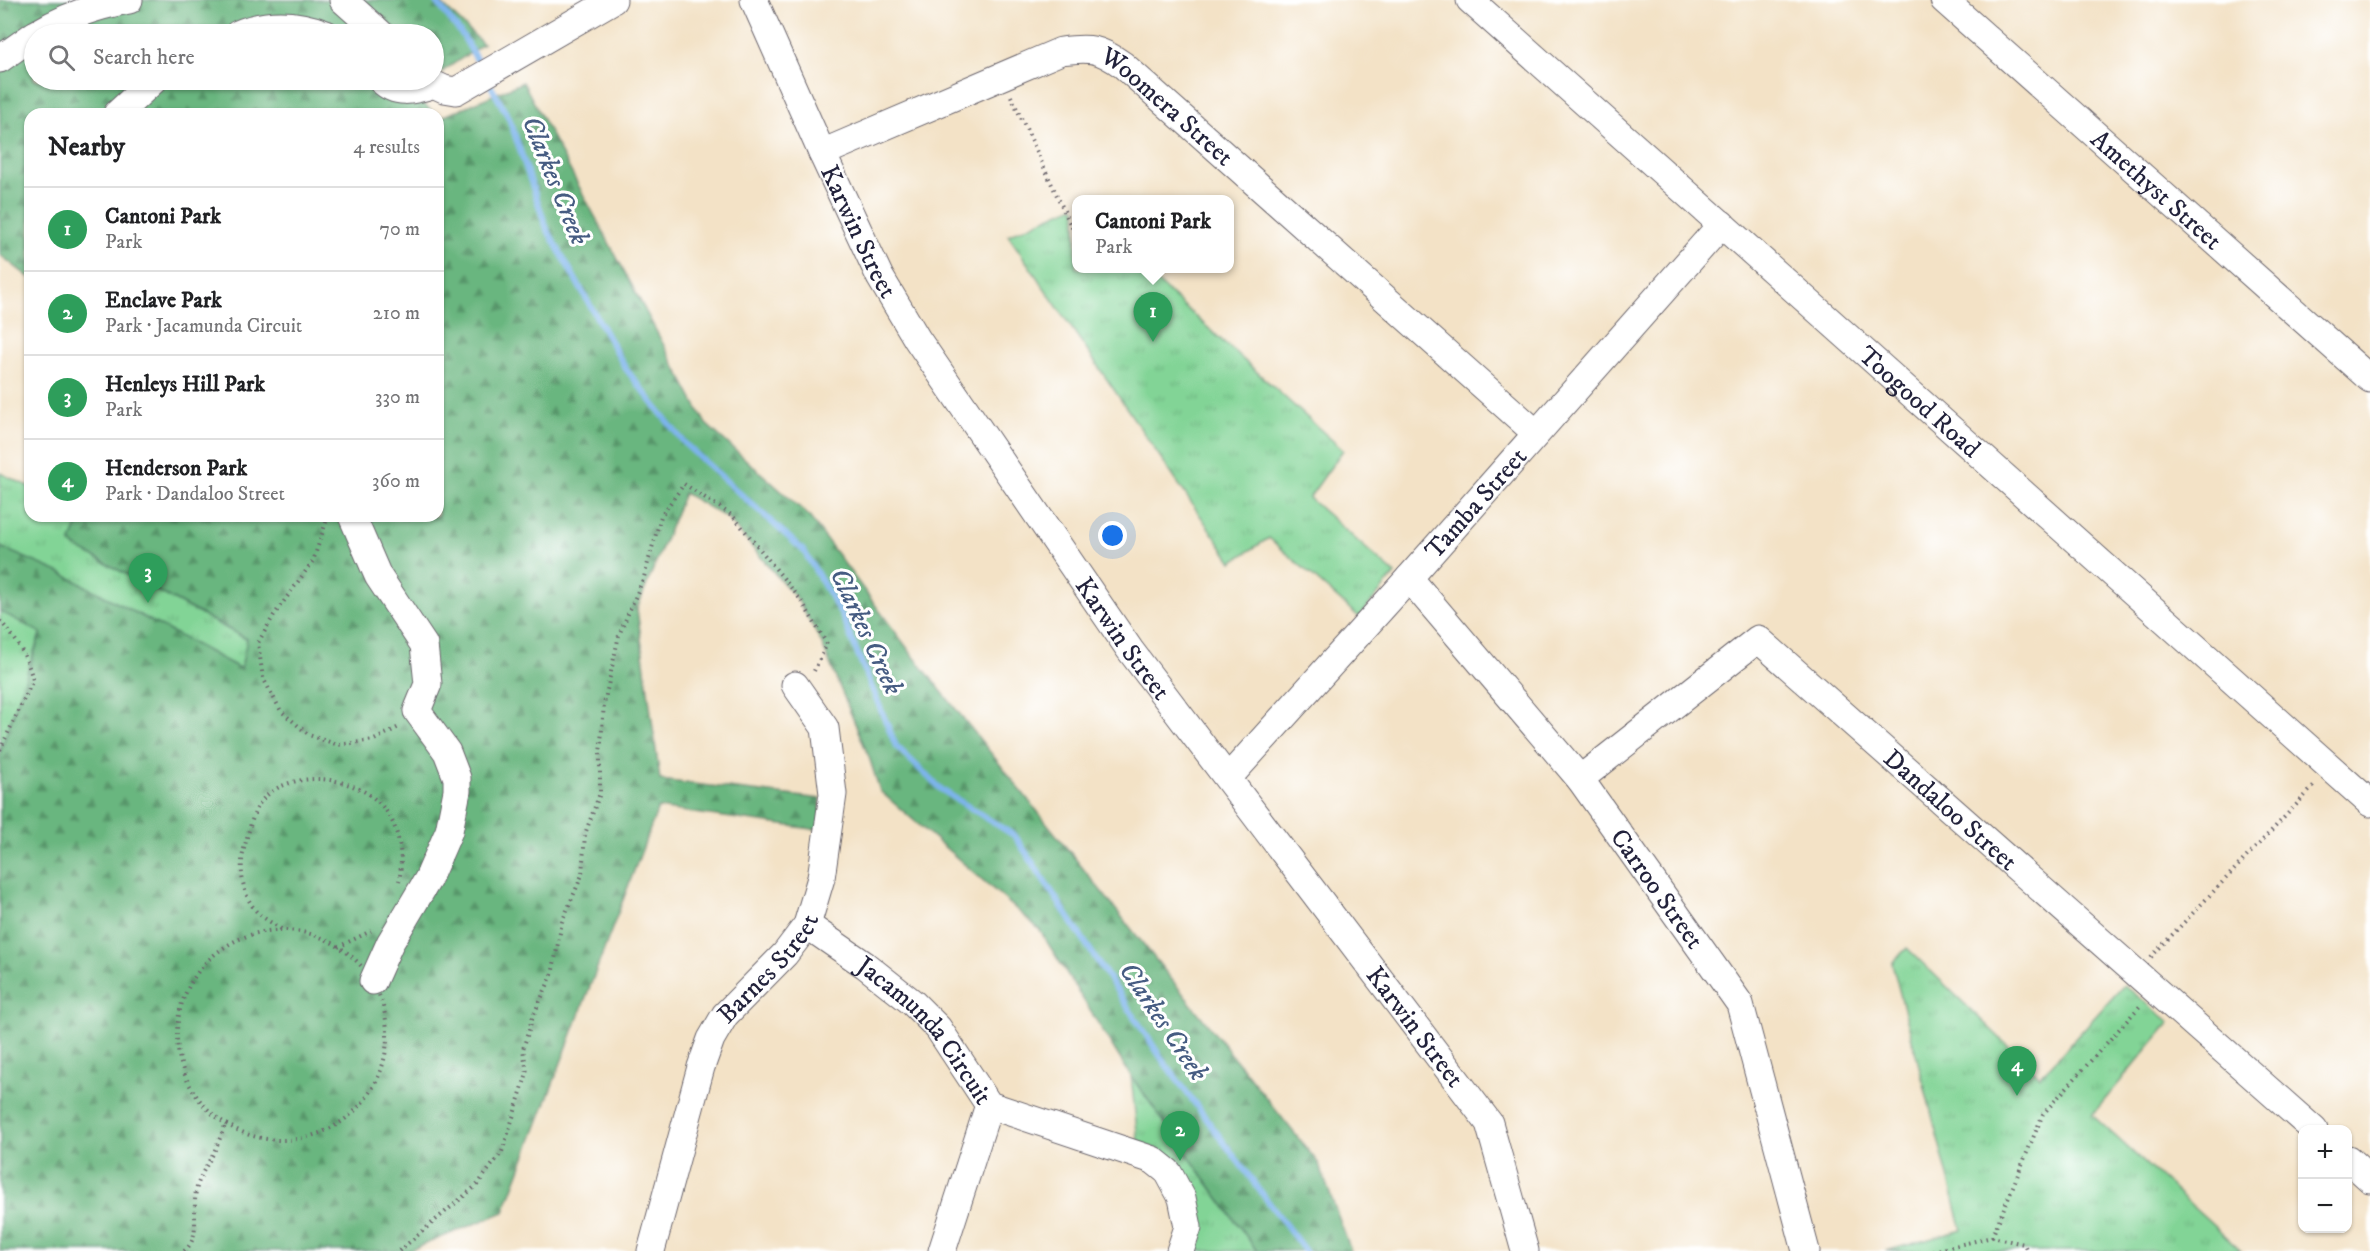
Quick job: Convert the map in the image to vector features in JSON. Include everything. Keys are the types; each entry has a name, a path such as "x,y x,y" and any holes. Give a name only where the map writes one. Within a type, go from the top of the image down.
{"street":[{"path":"58,24 108,4 129,0"},
{"path":"343,0 370,24"},
{"path":"444,86 504,64 613,0"},
{"name":"Karwin Street","path":"754,0 880,277 917,339 1130,650 1490,1123 1525,1251"},
{"name":"Amethyst Street","path":"1944,0 2370,379"},
{"name":"Toogood Road","path":"1488,6 1722,224 2370,803"},
{"path":"0,59 24,43"},
{"name":"Woomera Street","path":"822,153 1061,51 1084,48 1104,52 1141,80 1536,433"},
{"path":"124,108 143,90"},
{"path":"400,90 411,92 422,90"},
{"name":"Tamba Street","path":"1228,778 1409,578 1722,224"},
{"path":"355,522 378,576 424,645 428,684 417,711 447,752 457,778 457,791 449,831 428,879 390,943 373,981"},
{"name":"Carroo Street","path":"1409,578 1580,779 1740,1004 1806,1251"},
{"name":"Dandaloo Street","path":"1580,779 1758,639 2308,1125"},
{"name":"Barnes Street","path":"651,1251 700,1067 711,1039 725,1015 785,954 807,925 821,878 832,794 825,728 798,690"},
{"name":"Jacamunda Circuit","path":"807,925 865,965 921,1011 938,1028 989,1105 1153,1160 1168,1172 1182,1198 1188,1227 1180,1251"},
{"path":"942,1251 989,1105"},
{"path":"2352,1163 2370,1179"}],"path":[{"path":"1001,77 1072,228"},
{"path":"399,1251 477,1185 502,1152 518,1108 527,1073 523,1049 533,1016 552,975 562,922 582,875 585,834 600,794 604,704 619,635 644,577 662,516 684,484 733,516 801,600 828,644 798,690"},
{"path":"326,522 313,561 274,615 258,643 263,678 281,711 309,735 338,745 374,740 400,726 417,711"},
{"path":"0,621 12,633 27,658 33,680 0,750"},
{"path":"1992,1237 2043,1114 2145,981 2331,768"},
{"path":"282,930 253,908 242,881 242,856 254,817 262,800 284,785 301,778 321,778 363,790 383,807 395,829 402,858 397,887"},
{"path":"338,947 371,931 377,925"},
{"path":"288,929 321,937 338,947 350,955 373,981 385,1013 387,1047 377,1080 362,1104 341,1123 315,1135 287,1140 259,1138 226,1123 209,1111 191,1088 180,1062 176,1033 182,1000 198,970 223,946 254,932 288,929"},
{"path":"184,1251 191,1245 197,1220 195,1202 199,1177 214,1152 226,1123"},
{"path":"1933,1251 1992,1237 2024,1244 2027,1251"}],"green space":[{"path":"0,0 438,0 483,44 444,70 444,24 24,24 24,90 414,90 411,92 428,108 24,108 24,273 0,255"},
{"path":"523,82 706,424 808,515 911,653 1319,1164 1351,1251 1257,1251 1131,1076 1039,929 880,791 869,757 821,642 797,599 727,518 684,493 637,609 660,780 821,799 819,830 658,808 504,1212 408,1251 0,1251 0,753 41,633 0,611 0,547 61,573 241,669 247,639 70,544 79,522 444,522 444,116"},
{"path":"1072,207 1072,273 1147,273 1343,450 1309,498 1395,574 1359,617 1269,538 1232,562 1008,235"},
{"path":"0,473 24,484 24,522 79,522 70,544 248,640 241,669 61,573 27,672 29,678 13,713 0,753"},
{"path":"1907,948 2040,1077 2124,985 2170,1022 2092,1115 2241,1251 1886,1251 1962,1230 1892,963"},
{"path":"1131,1076 1257,1251 1193,1251 1158,1151 1138,1141"}],"waterway":[{"name":"Clarkes Creek","path":"435,0 463,36 482,69"},
{"name":"Clarkes Creek","path":"488,81 509,118 547,229 626,369 686,445 804,551 842,616 896,746 942,790 1015,836 1164,1062 1305,1251"}],"place":[{"name":"Cantoni Park","path":"1153,342"},
{"name":"Henleys Hill Park","path":"148,603"},
{"name":"Henderson Park","path":"2017,1096"},
{"name":"Enclave Park","path":"1180,1161"}]}
